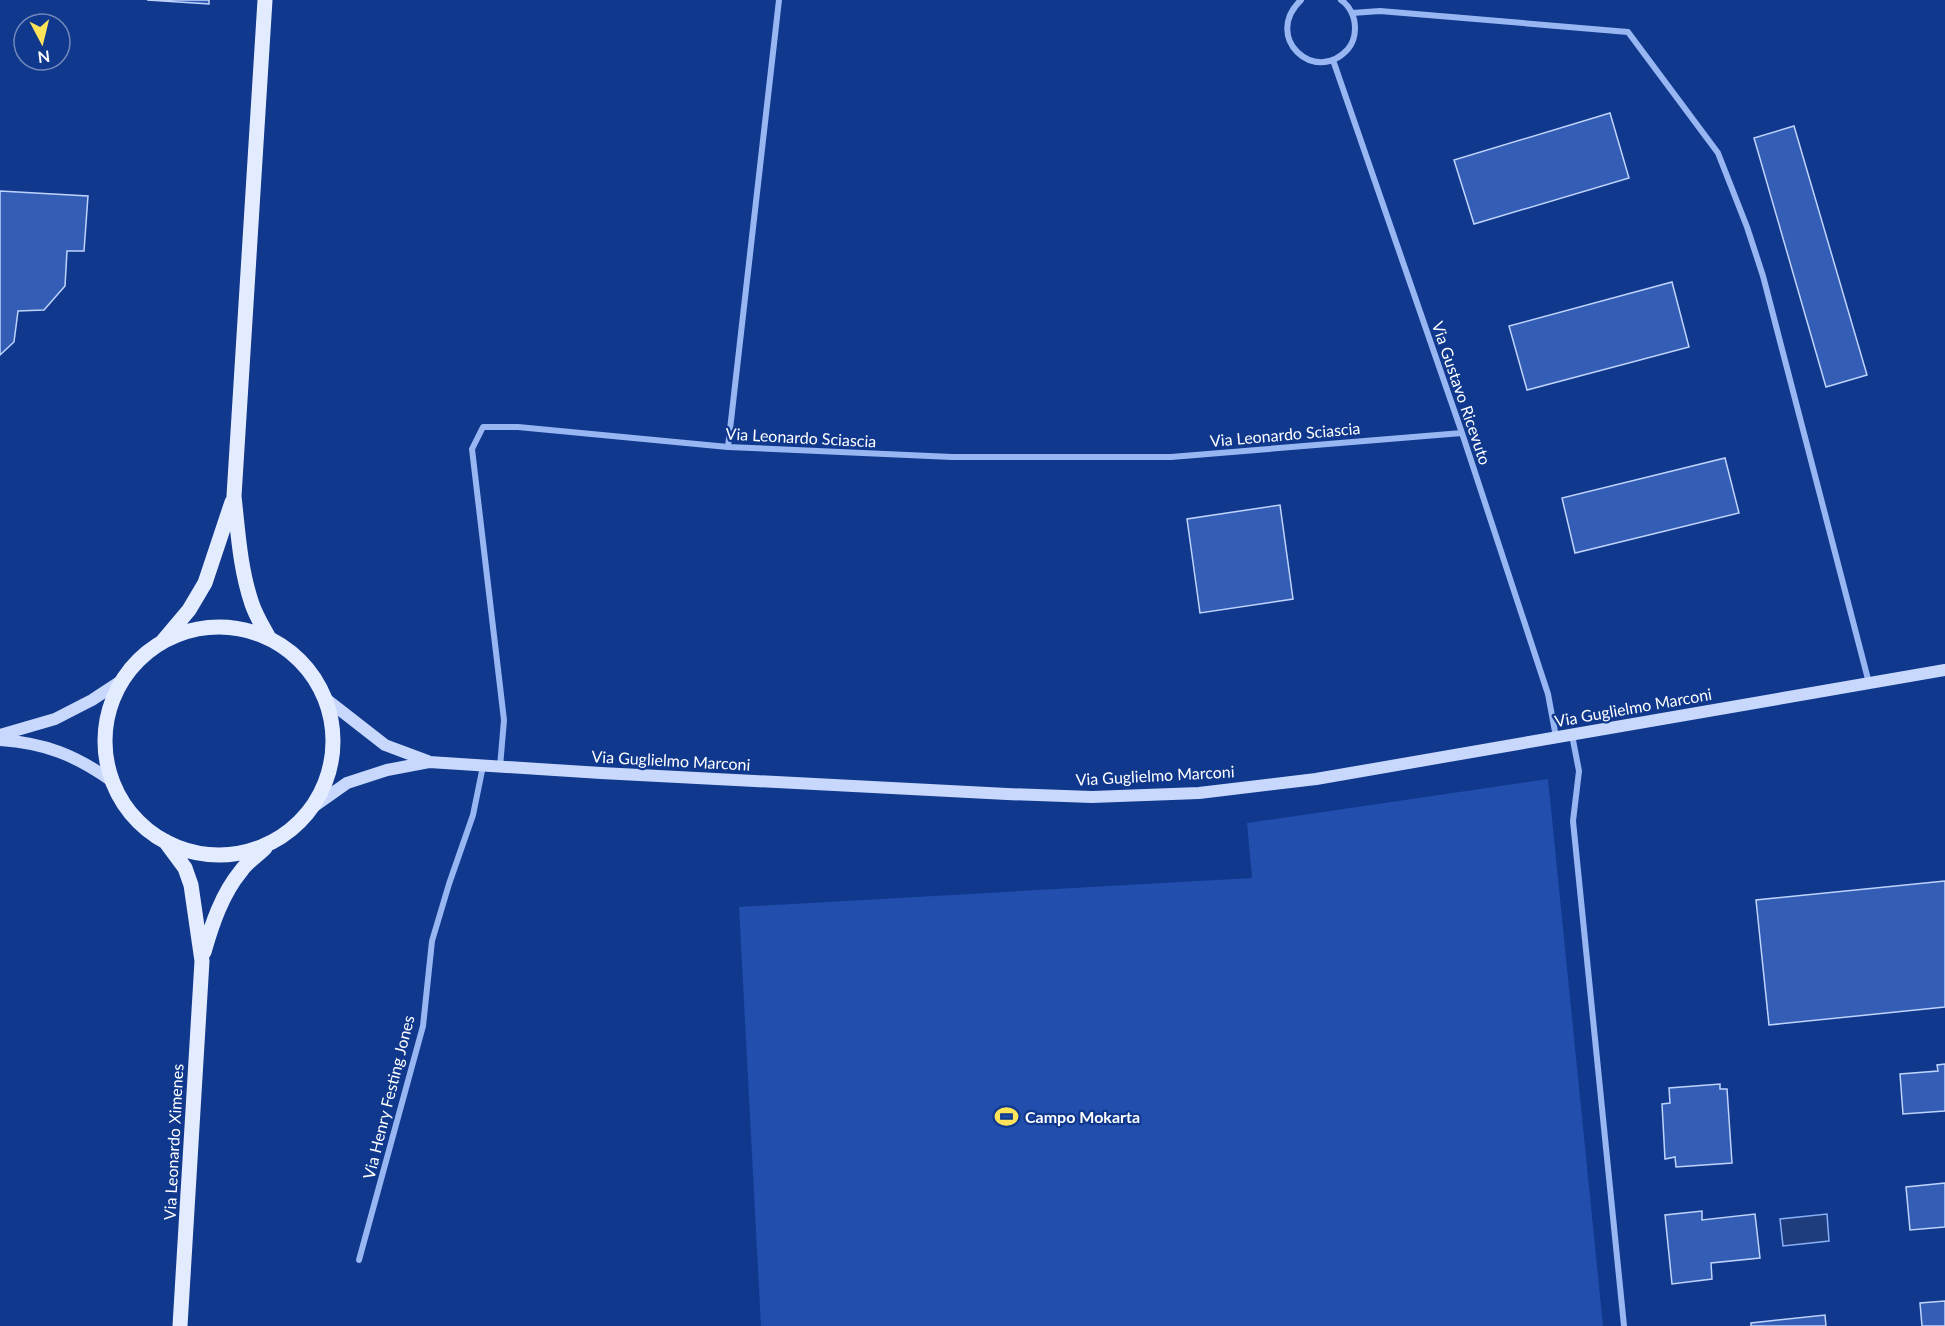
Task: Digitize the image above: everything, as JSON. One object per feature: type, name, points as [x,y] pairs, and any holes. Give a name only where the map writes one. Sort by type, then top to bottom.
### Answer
[{"type":"main road","points":[[265,0],[234,496],[246,585],[253,606],[269,638]]},
{"type":"main road","points":[[161,643],[196,630],[233,628],[269,638],[293,654],[312,674],[326,699],[333,726],[333,754],[326,782],[313,807],[294,827],[271,843],[245,852],[218,855],[190,851],[165,841],[142,825],[124,805],[112,781],[106,754],[106,728],[112,703],[124,679],[140,659],[161,643],[189,610],[205,583],[234,496]]},
{"type":"main road","name":"Via Guglielmo Marconi","points":[[313,807],[347,783],[387,770],[429,762],[1007,794],[1104,796],[1199,793],[1316,779],[1945,670]]},
{"type":"main road","points":[[0,735],[55,719],[92,700],[124,679]]},
{"type":"main road","name":"Via Guglielmo Marconi","points":[[326,699],[385,745],[429,762]]},
{"type":"main road","points":[[0,740],[52,748],[86,762],[112,781]]},
{"type":"main road","name":"Via Leonardo Ximenes","points":[[165,841],[185,868],[191,885],[202,961],[180,1326]]},
{"type":"main road","name":"Via Leonardo Ximenes","points":[[202,961],[212,925],[225,895],[241,870],[271,843]]},
{"type":"street","points":[[729,447],[779,0]]},
{"type":"street","points":[[1300,0],[1287,21],[1286,33],[1290,45],[1298,54],[1321,63],[1343,55],[1355,36],[1352,13],[1341,0]]},
{"type":"street","points":[[1352,13],[1380,11],[1628,32],[1718,153],[1747,227],[1763,276],[1869,682]]},
{"type":"street","name":"Via Gustavo Ricevuto","points":[[1333,60],[1462,433],[1548,694],[1556,737]]},
{"type":"street","name":"Via Leonardo Sciascia","points":[[500,767],[504,720],[472,449],[483,427],[518,427],[729,447],[952,457],[1172,457],[1462,433]]},
{"type":"street","points":[[1572,735],[1579,771],[1572,821],[1624,1326]]},
{"type":"street","name":"Via Henry Festing Jones","points":[[359,1260],[423,1026],[432,941],[473,815],[483,766]]},
{"type":"shaded area","points":[[1548,779],[1603,1326],[761,1326],[739,907],[1252,878],[1247,823]]},
{"type":"shaded area","points":[[1827,1214],[1829,1241],[1783,1246],[1780,1219]]},
{"type":"building","points":[[147,0],[209,0],[209,4]]},
{"type":"building","points":[[1610,113],[1629,178],[1474,224],[1454,160]]},
{"type":"building","points":[[1794,126],[1867,375],[1826,387],[1754,138]]},
{"type":"building","points":[[0,191],[88,196],[84,251],[67,251],[65,286],[44,310],[18,311],[14,342],[0,355]]},
{"type":"building","points":[[1672,282],[1689,347],[1527,390],[1509,326]]},
{"type":"building","points":[[1725,458],[1739,513],[1575,553],[1562,498]]},
{"type":"building","points":[[1280,505],[1293,599],[1200,613],[1187,519]]},
{"type":"building","points":[[1945,881],[1945,1007],[1769,1025],[1756,900]]},
{"type":"building","points":[[1945,1064],[1945,1111],[1903,1114],[1900,1074],[1938,1071],[1937,1065]]},
{"type":"building","points":[[1720,1084],[1720,1089],[1727,1089],[1732,1163],[1676,1167],[1675,1157],[1665,1159],[1662,1104],[1670,1103],[1669,1088]]},
{"type":"building","points":[[1945,1183],[1945,1227],[1910,1230],[1906,1187]]},
{"type":"building","points":[[1702,1211],[1702,1220],[1755,1214],[1760,1258],[1711,1263],[1712,1279],[1672,1284],[1665,1215]]},
{"type":"building","points":[[1945,1301],[1945,1326],[1922,1326],[1920,1303]]},
{"type":"building","points":[[1825,1315],[1826,1326],[1751,1326],[1751,1323]]},
{"type":"place","name":"Campo Mokarta","points":[[1007,1116]]}]
